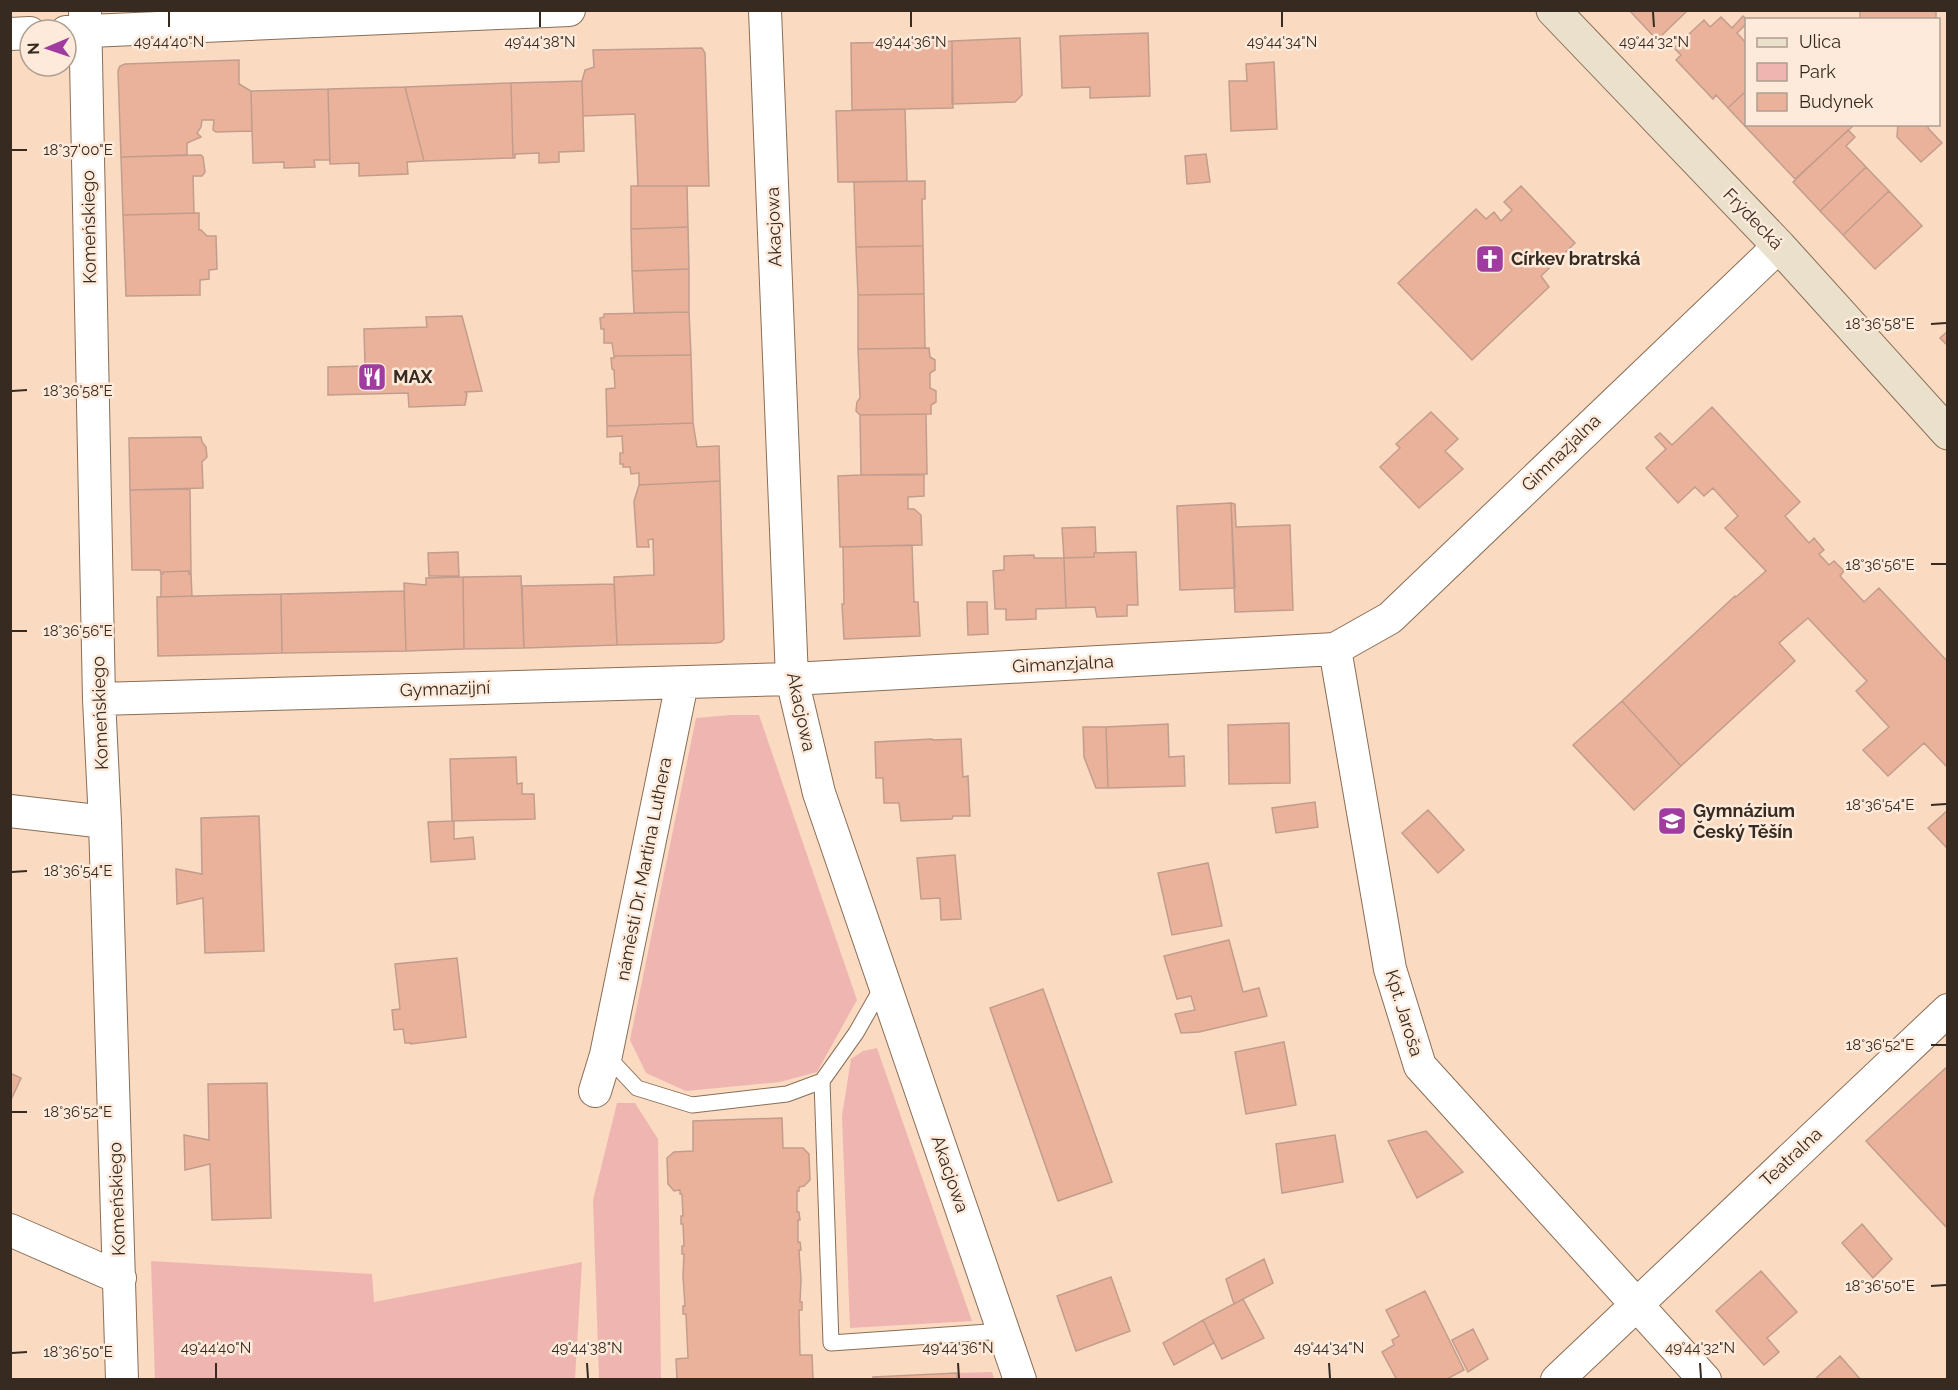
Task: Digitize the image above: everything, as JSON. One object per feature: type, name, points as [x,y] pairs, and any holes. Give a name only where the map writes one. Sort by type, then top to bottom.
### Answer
[{"type":"main road","name":"Frýdecká","points":[[1553,10],[1779,246],[1947,433]]},
{"type":"street","points":[[79,25],[569,10]]},
{"type":"street","name":"Akacjowa","points":[[765,10],[792,679],[819,793],[1020,1380]]},
{"type":"street","name":"Komeńskiego","points":[[79,25],[122,1380]]},
{"type":"street","name":"Gimnazjalna","points":[[1335,648],[1390,618],[1779,246]]},
{"type":"street","name":"Gimanzjalna","points":[[792,679],[1335,648]]},
{"type":"street","name":"Kpt. Jaroša","points":[[1335,648],[1390,969],[1420,1066],[1705,1380]]},
{"type":"street","name":"Gymnazijní","points":[[99,699],[792,679]]},
{"type":"street","name":"náměstí Dr. Martina Luthera","points":[[595,1091],[606,1055],[682,682]]},
{"type":"street","points":[[10,811],[105,822]]},
{"type":"street","name":"Teatralna","points":[[1557,1380],[1947,1010]]},
{"type":"street","points":[[10,1230],[120,1278]]},
{"type":"lane","points":[[606,1055],[637,1088],[692,1105],[787,1094],[822,1082],[856,1033],[884,983]]},
{"type":"lane","points":[[822,1082],[831,1343],[1003,1330]]},
{"type":"green space","points":[[759,715],[857,1000],[817,1072],[780,1082],[686,1091],[646,1073],[630,1040],[696,718]]},
{"type":"green space","points":[[877,1048],[972,1321],[850,1328],[842,1116],[851,1059],[863,1051]]},
{"type":"green space","points":[[617,1103],[635,1103],[658,1139],[661,1379],[599,1379],[593,1200]]},
{"type":"green space","points":[[151,1261],[372,1274],[374,1302],[582,1262],[575,1379],[155,1379]]},
{"type":"green space","points":[[992,1372],[994,1379],[957,1379],[957,1373]]},
{"type":"building","points":[[1629,10],[1688,10],[1657,40]]},
{"type":"building","points":[[1860,10],[1936,10],[1936,18],[1860,18]]},
{"type":"building","points":[[1743,16],[1745,18],[1745,25],[1737,33],[1745,42],[1745,92],[1728,108],[1716,95],[1713,99],[1676,60],[1681,55],[1674,48],[1704,20],[1710,27],[1721,17],[1732,28]]},
{"type":"building","points":[[1148,33],[1150,96],[1090,98],[1090,87],[1062,88],[1060,36]]},
{"type":"building","points":[[1020,38],[1022,95],[1015,102],[952,104],[952,41]]},
{"type":"building","points":[[952,41],[953,108],[852,110],[851,43]]},
{"type":"building","points":[[702,48],[705,53],[709,186],[638,186],[635,114],[583,116],[582,81],[585,70],[594,67],[593,50]]},
{"type":"building","points":[[239,60],[239,84],[251,91],[252,131],[216,132],[213,130],[214,120],[202,120],[197,133],[201,137],[187,143],[187,155],[121,157],[118,71],[120,66]]},
{"type":"building","points":[[1274,62],[1277,129],[1231,131],[1229,81],[1247,81],[1246,64]]},
{"type":"building","points":[[582,81],[584,151],[559,152],[559,162],[539,163],[539,153],[515,154],[513,158],[511,83]]},
{"type":"building","points":[[511,83],[513,158],[424,161],[405,87]]},
{"type":"building","points":[[405,87],[424,161],[407,162],[408,174],[359,176],[359,163],[330,164],[328,89]]},
{"type":"building","points":[[328,89],[330,160],[314,160],[315,167],[284,168],[284,162],[253,163],[251,91]]},
{"type":"building","points":[[1745,92],[1745,126],[1852,127],[1795,179],[1728,108]]},
{"type":"building","points":[[905,109],[907,181],[838,182],[836,111]]},
{"type":"building","points":[[1898,126],[1928,126],[1942,143],[1921,162],[1897,137]]},
{"type":"building","points":[[1848,130],[1855,137],[1846,146],[1866,167],[1820,211],[1793,182]]},
{"type":"building","points":[[1206,154],[1210,182],[1187,184],[1185,156]]},
{"type":"building","points":[[201,155],[205,172],[202,176],[193,176],[194,213],[123,215],[121,157]]},
{"type":"building","points":[[1866,167],[1889,191],[1843,235],[1820,211]]},
{"type":"building","points":[[925,181],[925,199],[922,199],[923,246],[856,247],[854,182]]},
{"type":"building","points":[[631,186],[687,186],[688,227],[631,229]]},
{"type":"building","name":"Církev bratrská","points":[[1521,186],[1575,243],[1541,276],[1549,287],[1472,360],[1398,283],[1476,209],[1486,219],[1494,212],[1501,221],[1512,210],[1504,202]]},
{"type":"building","points":[[1889,191],[1922,226],[1875,269],[1843,235]]},
{"type":"building","points":[[199,213],[199,230],[207,236],[216,236],[217,269],[209,270],[209,279],[200,280],[200,295],[126,296],[123,215]]},
{"type":"building","points":[[688,227],[689,269],[632,271],[631,229]]},
{"type":"building","points":[[923,246],[924,294],[858,295],[856,247]]},
{"type":"building","points":[[689,269],[689,312],[634,313],[632,271]]},
{"type":"building","points":[[924,294],[925,348],[858,349],[858,295]]},
{"type":"building","points":[[689,312],[691,355],[614,356],[612,343],[604,343],[604,329],[601,329],[600,318],[604,317],[604,314]]},
{"type":"building","points":[[462,316],[482,391],[465,392],[467,394],[465,405],[409,407],[408,393],[328,395],[328,367],[365,366],[364,329],[427,327],[426,317]]},
{"type":"building","points":[[1948,331],[1948,346],[1940,338]]},
{"type":"building","points":[[929,348],[930,357],[935,360],[935,370],[930,373],[930,388],[936,391],[936,402],[931,405],[931,414],[860,415],[856,411],[860,398],[858,349]]},
{"type":"building","points":[[691,355],[693,423],[607,426],[606,389],[615,388],[611,358],[614,356]]},
{"type":"building","points":[[1712,407],[1800,502],[1785,516],[1809,543],[1814,538],[1824,550],[1819,554],[1829,565],[1834,561],[1844,571],[1840,576],[1864,602],[1879,588],[1948,662],[1948,768],[1924,743],[1888,776],[1863,750],[1889,727],[1856,691],[1867,681],[1808,618],[1779,643],[1795,661],[1681,766],[1622,701],[1735,596],[1766,571],[1725,528],[1738,516],[1713,488],[1704,496],[1695,487],[1678,503],[1646,468],[1666,449],[1655,437],[1660,433],[1672,445]]},
{"type":"building","points":[[1431,412],[1458,439],[1445,451],[1463,469],[1419,508],[1380,467],[1400,448],[1396,444]]},
{"type":"building","points":[[926,414],[927,474],[861,475],[860,415]]},
{"type":"building","points":[[693,423],[697,447],[719,446],[720,481],[639,485],[639,473],[631,474],[630,467],[623,467],[623,464],[620,464],[620,453],[623,453],[622,436],[607,437],[607,426]]},
{"type":"building","points":[[201,437],[206,447],[207,457],[202,462],[203,488],[130,490],[129,438]]},
{"type":"building","points":[[924,475],[924,496],[908,497],[908,509],[914,509],[921,515],[922,545],[840,547],[838,476]]},
{"type":"building","points":[[720,481],[724,639],[716,643],[617,645],[614,577],[654,575],[653,539],[648,540],[649,547],[637,547],[634,501],[639,485]]},
{"type":"building","points":[[190,489],[191,574],[189,571],[161,574],[160,570],[132,570],[130,490]]},
{"type":"building","points":[[1231,503],[1235,504],[1236,527],[1290,525],[1293,610],[1235,612]]},
{"type":"building","points":[[1231,503],[1235,588],[1180,590],[1177,506]]},
{"type":"building","points":[[1095,527],[1096,553],[1094,557],[1064,558],[1062,528]]},
{"type":"building","points":[[912,545],[914,602],[918,602],[920,636],[844,639],[843,547]]},
{"type":"building","points":[[458,552],[459,576],[429,576],[428,553]]},
{"type":"building","points":[[1136,552],[1138,605],[1127,605],[1127,616],[1097,617],[1095,607],[1066,608],[1064,558],[1094,557],[1094,553]]},
{"type":"building","points":[[1034,555],[1034,558],[1064,558],[1066,608],[1036,609],[1036,619],[1006,620],[1006,609],[995,609],[993,571],[1004,570],[1004,556]]},
{"type":"building","points":[[189,571],[192,596],[161,597],[161,574],[163,572]]},
{"type":"building","points":[[521,576],[524,648],[464,649],[463,577]]},
{"type":"building","points":[[463,577],[464,649],[406,651],[404,583],[426,585],[426,578]]},
{"type":"building","points":[[614,584],[617,645],[524,648],[522,586]]},
{"type":"building","points":[[404,591],[406,651],[282,653],[281,594]]},
{"type":"building","points":[[281,594],[282,653],[158,656],[157,597]]},
{"type":"building","points":[[967,602],[987,602],[988,634],[968,635]]},
{"type":"building","points":[[1622,701],[1681,766],[1634,810],[1573,745]]},
{"type":"building","points":[[1289,723],[1290,783],[1229,784],[1228,725]]},
{"type":"building","points":[[1168,724],[1169,757],[1184,756],[1185,786],[1108,788],[1106,727]]},
{"type":"building","points":[[1083,727],[1106,727],[1108,788],[1096,788],[1084,757]]},
{"type":"building","points":[[961,739],[963,777],[968,776],[970,816],[901,821],[899,803],[884,803],[883,778],[876,778],[875,742]]},
{"type":"building","points":[[516,757],[517,784],[522,783],[522,794],[534,794],[535,819],[452,821],[450,759]]},
{"type":"building","points":[[1315,802],[1318,827],[1276,833],[1272,808]]},
{"type":"building","points":[[1428,810],[1464,850],[1438,873],[1402,833]]},
{"type":"building","points":[[1948,810],[1948,849],[1928,828]]},
{"type":"building","points":[[259,816],[264,951],[205,953],[203,898],[177,904],[176,869],[202,874],[201,818]]},
{"type":"building","points":[[454,821],[454,839],[473,837],[475,859],[431,862],[428,822]]},
{"type":"building","points":[[955,855],[961,919],[941,920],[940,898],[921,899],[917,858]]},
{"type":"building","points":[[1208,863],[1222,926],[1172,935],[1158,873]]},
{"type":"building","points":[[1229,940],[1243,992],[1259,988],[1267,1016],[1199,1032],[1181,1033],[1175,1014],[1195,1010],[1191,996],[1177,999],[1164,956]]},
{"type":"building","points":[[457,958],[466,1037],[405,1043],[403,1029],[394,1030],[392,1010],[400,1009],[395,964]]},
{"type":"building","points":[[1043,989],[1112,1182],[1058,1201],[990,1008]]},
{"type":"building","points":[[1284,1042],[1296,1105],[1246,1114],[1235,1052]]},
{"type":"building","points":[[1948,1066],[1948,1229],[1866,1141]]},
{"type":"building","points":[[10,1073],[21,1078],[10,1102]]},
{"type":"building","points":[[267,1083],[271,1218],[212,1220],[210,1164],[185,1170],[184,1135],[209,1140],[208,1084]]},
{"type":"building","points":[[782,1118],[783,1148],[803,1148],[809,1154],[810,1180],[797,1191],[797,1212],[799,1212],[800,1220],[798,1220],[798,1242],[800,1242],[801,1250],[799,1250],[800,1302],[802,1302],[802,1310],[799,1310],[800,1355],[812,1355],[813,1380],[677,1380],[676,1359],[688,1358],[686,1314],[683,1314],[683,1306],[685,1306],[682,1246],[684,1246],[681,1216],[683,1216],[682,1194],[680,1190],[674,1191],[668,1184],[667,1158],[674,1152],[693,1151],[693,1121]]},
{"type":"building","points":[[1426,1131],[1463,1172],[1417,1198],[1388,1141]]},
{"type":"building","points":[[1335,1135],[1343,1182],[1282,1193],[1276,1144]]},
{"type":"building","points":[[1862,1224],[1892,1259],[1873,1278],[1842,1243]]},
{"type":"building","points":[[1264,1259],[1273,1283],[1234,1304],[1226,1279]]},
{"type":"building","points":[[1761,1271],[1797,1312],[1767,1338],[1779,1352],[1764,1365],[1716,1311]]},
{"type":"building","points":[[1111,1277],[1130,1331],[1076,1351],[1057,1296]]},
{"type":"building","points":[[1425,1291],[1464,1370],[1445,1380],[1397,1380],[1382,1352],[1394,1345],[1392,1340],[1399,1336],[1386,1310]]},
{"type":"building","points":[[1243,1299],[1264,1338],[1222,1359],[1203,1320]]},
{"type":"building","points":[[1203,1320],[1214,1343],[1174,1365],[1163,1343]]},
{"type":"building","points":[[1473,1329],[1488,1359],[1468,1372],[1452,1340]]},
{"type":"building","points":[[1840,1356],[1861,1380],[1814,1380]]},
{"type":"building","points":[[957,1373],[957,1380],[873,1380],[873,1377]]},
{"type":"place","name":"Církev bratrská","points":[[1490,259]]},
{"type":"place","name":"MAX","points":[[372,377]]},
{"type":"place","name":"Gymnázium Český Těšín","points":[[1672,821]]}]
